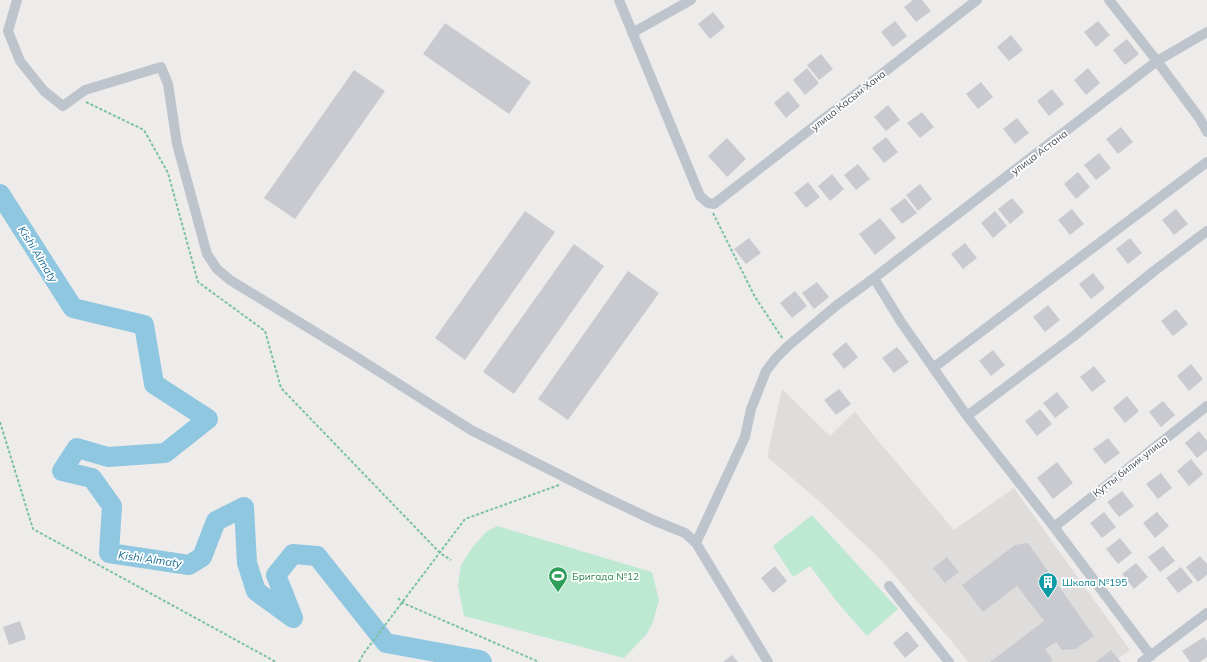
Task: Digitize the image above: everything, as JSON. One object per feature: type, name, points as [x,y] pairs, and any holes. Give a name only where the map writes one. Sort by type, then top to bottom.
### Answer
[{"type":"street","points":[[17,0],[8,31],[20,61],[44,91],[63,106],[84,90],[161,67],[168,84],[177,144],[207,254],[217,269],[241,288],[353,355],[471,430],[653,520],[685,533],[696,543],[768,662]]},
{"type":"street","points":[[620,0],[632,33],[700,196],[708,203]]},
{"type":"street","points":[[632,33],[691,0]]},
{"type":"street","name":"улица Касым Хана","points":[[708,203],[714,204],[977,0]]},
{"type":"street","points":[[1109,0],[1157,61],[1200,119],[1207,132]]},
{"type":"street","name":"улица Астана","points":[[696,543],[745,437],[751,409],[766,370],[788,346],[837,305],[1157,61],[1207,32]]},
{"type":"street","points":[[933,368],[1207,162]]},
{"type":"street","points":[[967,416],[1074,336],[1154,271],[1207,231]]},
{"type":"street","points":[[874,278],[901,322],[967,416],[1054,527],[1151,656]]},
{"type":"street","name":"Кутты билик улица","points":[[1054,527],[1207,406]]},
{"type":"street","points":[[889,586],[949,662]]},
{"type":"street","points":[[1142,662],[1207,612]]},
{"type":"path","points":[[75,97],[144,130],[168,173],[198,282],[265,331],[281,388],[440,553],[451,560]]},
{"type":"path","points":[[708,203],[755,297],[788,346]]},
{"type":"path","points":[[0,422],[33,529],[276,662]]},
{"type":"path","points":[[359,662],[364,653],[395,614],[465,519],[571,480]]},
{"type":"path","points":[[398,598],[403,603],[539,662]]},
{"type":"shaded area","points":[[782,389],[830,436],[855,411],[869,430],[954,530],[1014,488],[1130,650],[1113,662],[968,662],[881,560],[818,500],[767,457]]},
{"type":"green space","points":[[812,515],[898,609],[867,636],[838,603],[810,566],[793,577],[773,546]]},
{"type":"green space","name":"Бригада №12","points":[[497,526],[652,572],[659,600],[653,622],[646,635],[624,658],[464,616],[458,586],[461,565],[472,548],[486,532]]},
{"type":"building","points":[[913,0],[922,0],[931,11],[916,22],[904,7]]},
{"type":"building","points":[[713,12],[725,27],[710,39],[698,24]]},
{"type":"building","points":[[895,21],[907,36],[893,47],[881,32]]},
{"type":"building","points":[[1098,21],[1110,35],[1096,47],[1084,32]]},
{"type":"building","points":[[445,23],[531,82],[509,114],[423,54]]},
{"type":"building","points":[[1011,35],[1023,50],[1009,61],[997,47]]},
{"type":"building","points":[[1127,39],[1139,54],[1125,65],[1113,50]]},
{"type":"building","points":[[821,54],[833,69],[819,80],[807,65]]},
{"type":"building","points":[[807,68],[819,83],[805,95],[793,80]]},
{"type":"building","points":[[1088,68],[1100,83],[1086,95],[1074,80]]},
{"type":"building","points":[[354,70],[385,91],[295,219],[264,198]]},
{"type":"building","points":[[981,82],[993,97],[978,109],[966,94]]},
{"type":"building","points":[[1052,89],[1064,104],[1049,116],[1037,101]]},
{"type":"building","points":[[788,91],[800,106],[786,118],[774,103]]},
{"type":"building","points":[[888,105],[900,120],[886,131],[874,117]]},
{"type":"building","points":[[922,112],[934,127],[920,138],[907,123]]},
{"type":"building","points":[[1017,118],[1029,133],[1015,144],[1003,129]]},
{"type":"building","points":[[1121,127],[1133,142],[1118,154],[1106,139]]},
{"type":"building","points":[[886,137],[898,152],[884,163],[872,148]]},
{"type":"building","points":[[727,138],[746,159],[727,177],[708,156]]},
{"type":"building","points":[[1099,153],[1111,168],[1096,180],[1084,165]]},
{"type":"building","points":[[858,164],[870,179],[856,190],[844,175]]},
{"type":"building","points":[[1078,172],[1090,187],[1076,199],[1064,184]]},
{"type":"building","points":[[832,174],[844,189],[830,201],[818,186]]},
{"type":"building","points":[[808,182],[820,197],[806,208],[794,193]]},
{"type":"building","points":[[920,184],[932,199],[918,211],[906,195]]},
{"type":"building","points":[[905,198],[917,213],[902,224],[890,209]]},
{"type":"building","points":[[1012,198],[1024,212],[1010,224],[998,209]]},
{"type":"building","points":[[1072,209],[1084,224],[1070,235],[1058,220]]},
{"type":"building","points":[[1176,209],[1188,224],[1174,235],[1162,220]]},
{"type":"building","points":[[525,211],[555,232],[465,360],[435,338]]},
{"type":"building","points":[[995,211],[1007,226],[993,238],[981,223]]},
{"type":"building","points":[[880,218],[896,238],[875,255],[859,234]]},
{"type":"building","points":[[749,238],[761,253],[746,264],[734,249]]},
{"type":"building","points":[[1130,238],[1142,253],[1128,264],[1116,249]]},
{"type":"building","points":[[965,243],[977,258],[963,269],[951,254]]},
{"type":"building","points":[[574,244],[604,266],[514,394],[483,372]]},
{"type":"building","points":[[628,271],[659,293],[568,420],[538,399]]},
{"type":"building","points":[[1093,273],[1105,288],[1091,299],[1079,284]]},
{"type":"building","points":[[817,282],[829,297],[814,309],[802,293]]},
{"type":"building","points":[[795,291],[807,306],[792,318],[780,303]]},
{"type":"building","points":[[1048,305],[1060,320],[1045,332],[1033,317]]},
{"type":"building","points":[[1176,309],[1188,324],[1173,336],[1161,321]]},
{"type":"building","points":[[846,342],[858,357],[844,369],[832,354]]},
{"type":"building","points":[[897,347],[909,362],[894,373],[882,358]]},
{"type":"building","points":[[993,350],[1005,365],[991,376],[979,361]]},
{"type":"building","points":[[1191,364],[1203,379],[1189,391],[1177,376]]},
{"type":"building","points":[[1094,366],[1106,381],[1092,392],[1080,377]]},
{"type":"building","points":[[839,389],[851,404],[836,415],[824,400]]},
{"type":"building","points":[[1057,392],[1069,407],[1055,418],[1043,403]]},
{"type":"building","points":[[1127,396],[1139,411],[1125,423],[1113,408]]},
{"type":"building","points":[[1163,401],[1175,415],[1161,427],[1149,412]]},
{"type":"building","points":[[1040,409],[1052,424],[1037,436],[1025,421]]},
{"type":"building","points":[[1199,431],[1207,441],[1207,450],[1197,458],[1185,443]]},
{"type":"building","points":[[1108,438],[1120,453],[1105,464],[1093,449]]},
{"type":"building","points":[[1191,459],[1203,474],[1189,486],[1177,471]]},
{"type":"building","points":[[1057,462],[1073,483],[1053,499],[1037,478]]},
{"type":"building","points":[[1161,473],[1172,488],[1158,499],[1146,484]]},
{"type":"building","points":[[1122,491],[1134,506],[1119,517],[1107,502]]},
{"type":"building","points":[[1104,512],[1116,527],[1102,538],[1090,523]]},
{"type":"building","points":[[1157,512],[1169,526],[1155,538],[1143,523]]},
{"type":"building","points":[[1120,538],[1132,553],[1118,564],[1106,549]]},
{"type":"building","name":"Школа №195","points":[[1028,543],[1094,636],[1076,649],[1062,650],[1056,642],[1045,649],[1053,660],[1050,662],[990,662],[1044,621],[1017,586],[983,612],[962,585],[1015,545]]},
{"type":"building","points":[[1163,546],[1175,561],[1160,572],[1148,557]]},
{"type":"building","points":[[1200,556],[1207,564],[1207,575],[1198,582],[1186,567]]},
{"type":"building","points":[[947,557],[959,572],[945,583],[933,568]]},
{"type":"building","points":[[1136,563],[1148,577],[1134,589],[1122,574]]},
{"type":"building","points":[[775,566],[787,581],[773,593],[761,578]]},
{"type":"building","points":[[1181,567],[1193,582],[1178,593],[1166,578]]},
{"type":"building","points":[[20,621],[26,639],[9,645],[3,627]]},
{"type":"building","points":[[907,631],[919,646],[905,658],[893,643]]},
{"type":"building","points":[[1204,637],[1207,641],[1207,657],[1200,662],[1190,662],[1182,651]]},
{"type":"building","points":[[1111,650],[1121,662],[1096,662]]},
{"type":"building","points":[[732,655],[738,662],[723,662]]},
{"type":"waterway","name":"Kіshі Almaty","points":[[0,194],[73,308],[144,325],[154,384],[208,419],[165,453],[108,457],[77,448],[62,471],[92,478],[112,506],[109,553],[189,565],[202,557],[216,521],[244,507],[247,563],[256,591],[293,618],[276,575],[293,554],[317,556],[386,643],[480,660],[482,662]]},
{"type":"place","name":"Бригада №12","points":[[558,593]]},
{"type":"place","name":"Школа №195","points":[[1048,599]]}]
